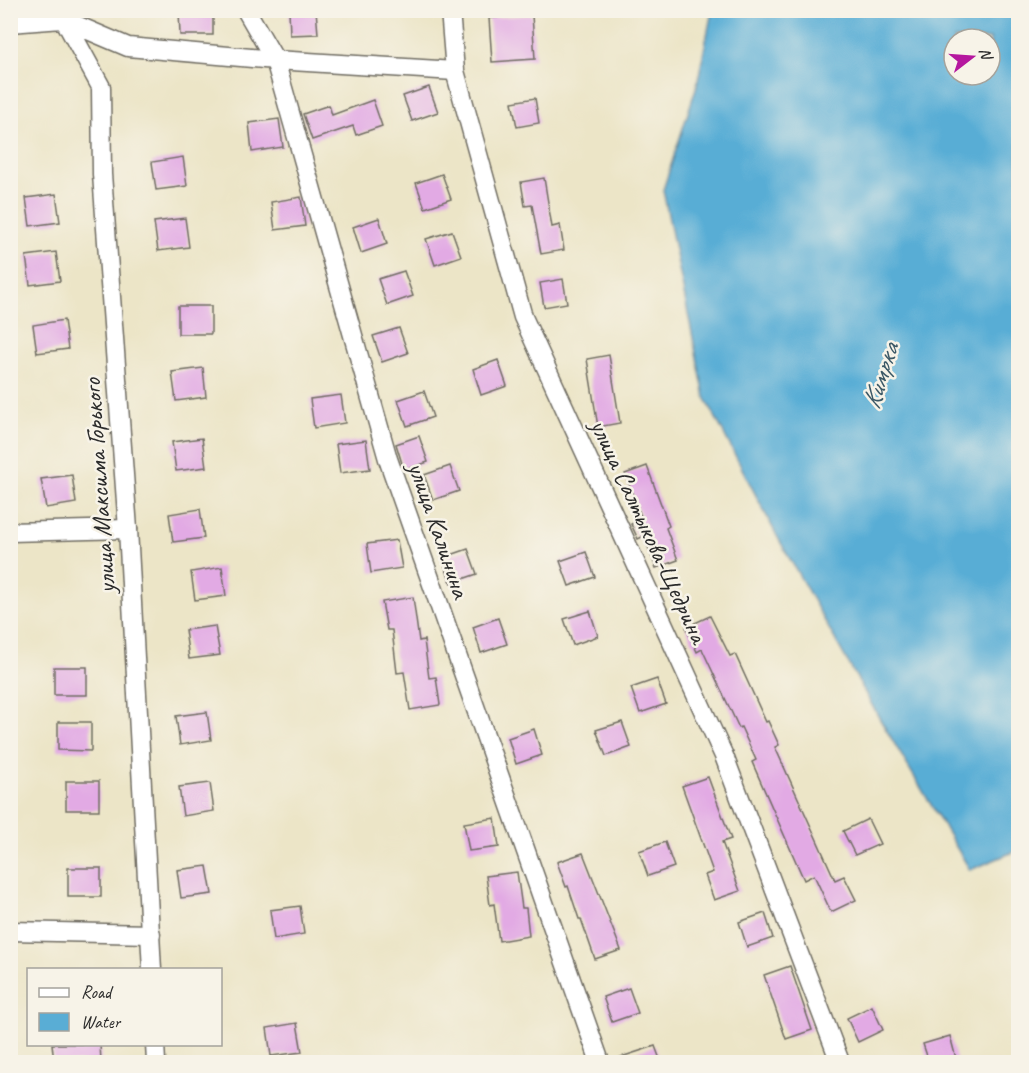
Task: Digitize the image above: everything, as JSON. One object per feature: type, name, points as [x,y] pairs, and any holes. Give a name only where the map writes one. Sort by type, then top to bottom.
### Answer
[{"type":"street","name":"улица Калинина","points":[[246,10],[275,60],[388,459],[600,1062]]},
{"type":"street","name":"улица Салтыкова-Щедрина","points":[[450,10],[454,71],[523,317],[724,756],[840,1062]]},
{"type":"street","points":[[10,23],[60,15],[128,47],[275,60],[454,71]]},
{"type":"street","name":"улица Максима Горького","points":[[60,15],[101,87],[102,174],[128,529],[152,968]]},
{"type":"street","points":[[10,532],[128,529]]},
{"type":"street","points":[[10,931],[151,934]]},
{"type":"street","points":[[155,1046],[156,1062]]},
{"type":"water","name":"Кимрка","points":[[712,11],[1018,11],[1018,850],[970,870],[881,721],[777,536],[705,397],[663,190],[697,85]]},
{"type":"building","points":[[179,10],[213,10],[213,35],[180,35]]},
{"type":"building","points":[[289,10],[316,10],[318,34],[290,35]]},
{"type":"building","points":[[532,15],[535,59],[492,62],[489,18]]},
{"type":"building","points":[[429,87],[438,112],[412,121],[403,96]]},
{"type":"building","points":[[535,98],[539,123],[517,127],[512,102]]},
{"type":"building","points":[[373,100],[382,126],[356,135],[353,126],[312,140],[303,114],[329,105],[332,115]]},
{"type":"building","points":[[279,119],[283,147],[252,152],[249,123]]},
{"type":"building","points":[[183,157],[187,186],[156,190],[152,162]]},
{"type":"building","points":[[442,174],[451,199],[425,208],[416,183]]},
{"type":"building","points":[[544,178],[552,227],[560,225],[564,250],[541,254],[532,205],[525,206],[521,182]]},
{"type":"building","points":[[56,194],[60,222],[30,226],[26,198]]},
{"type":"building","points":[[301,197],[305,226],[275,230],[271,202]]},
{"type":"building","points":[[185,218],[189,247],[158,251],[154,222]]},
{"type":"building","points":[[379,218],[387,244],[361,253],[353,227]]},
{"type":"building","points":[[452,231],[461,256],[435,265],[426,239]]},
{"type":"building","points":[[56,252],[60,281],[30,285],[26,256]]},
{"type":"building","points":[[404,271],[413,296],[387,305],[378,279]]},
{"type":"building","points":[[563,279],[567,303],[544,307],[540,283]]},
{"type":"building","points":[[178,306],[211,306],[211,334],[178,334]]},
{"type":"building","points":[[64,320],[68,349],[37,353],[33,325]]},
{"type":"building","points":[[399,328],[408,353],[382,362],[373,336]]},
{"type":"building","points":[[609,355],[620,423],[598,427],[587,359]]},
{"type":"building","points":[[498,360],[507,386],[481,395],[473,369]]},
{"type":"building","points":[[203,368],[206,397],[176,401],[172,372]]},
{"type":"building","points":[[424,391],[433,417],[407,426],[398,400]]},
{"type":"building","points":[[341,395],[345,423],[314,428],[310,399]]},
{"type":"building","points":[[419,436],[428,462],[404,470],[396,444]]},
{"type":"building","points":[[202,438],[206,467],[176,471],[172,442]]},
{"type":"building","points":[[366,440],[370,469],[340,473],[336,444]]},
{"type":"building","points":[[450,466],[459,491],[433,500],[424,475]]},
{"type":"building","points":[[647,466],[669,526],[666,528],[678,560],[656,568],[644,536],[638,539],[631,524],[642,519],[625,474]]},
{"type":"building","points":[[72,475],[76,503],[46,508],[41,479]]},
{"type":"building","points":[[200,509],[204,538],[173,542],[169,514]]},
{"type":"building","points":[[397,540],[402,568],[371,573],[367,544]]},
{"type":"building","points":[[468,549],[477,574],[451,583],[442,558]]},
{"type":"building","points":[[586,552],[595,577],[569,586],[560,561]]},
{"type":"building","points":[[222,567],[226,596],[195,600],[191,572]]},
{"type":"building","points":[[413,597],[419,641],[424,640],[429,678],[436,677],[440,705],[410,710],[404,672],[397,673],[392,630],[387,630],[382,602]]},
{"type":"building","points":[[590,611],[598,636],[573,645],[564,619]]},
{"type":"building","points":[[710,616],[730,656],[735,654],[766,722],[768,721],[779,745],[775,747],[835,880],[844,876],[856,900],[831,912],[814,875],[804,880],[752,762],[756,760],[741,727],[739,728],[702,649],[697,652],[686,627]]},
{"type":"building","points":[[498,618],[507,644],[481,653],[473,627]]},
{"type":"building","points":[[215,626],[220,655],[189,659],[185,630]]},
{"type":"building","points":[[54,667],[87,667],[87,695],[54,695]]},
{"type":"building","points":[[657,679],[666,704],[640,713],[631,688]]},
{"type":"building","points":[[207,712],[211,740],[180,745],[176,716]]},
{"type":"building","points":[[58,722],[91,722],[91,751],[58,750]]},
{"type":"building","points":[[622,722],[631,747],[606,756],[596,730]]},
{"type":"building","points":[[534,729],[542,755],[516,764],[508,738]]},
{"type":"building","points":[[708,777],[731,839],[722,842],[740,891],[714,900],[705,875],[713,872],[682,786]]},
{"type":"building","points":[[66,781],[99,781],[99,810],[66,810]]},
{"type":"building","points":[[210,783],[214,811],[183,816],[179,787]]},
{"type":"building","points":[[495,818],[499,847],[469,851],[464,823]]},
{"type":"building","points":[[868,819],[880,844],[855,855],[843,831]]},
{"type":"building","points":[[665,842],[674,867],[648,876],[639,851]]},
{"type":"building","points":[[583,853],[621,950],[595,959],[557,862]]},
{"type":"building","points":[[207,866],[212,894],[181,898],[177,870]]},
{"type":"building","points":[[68,868],[101,868],[101,897],[68,897]]},
{"type":"building","points":[[517,872],[522,908],[526,908],[529,936],[499,941],[494,904],[490,905],[486,876]]},
{"type":"building","points":[[300,906],[304,934],[274,939],[270,910]]},
{"type":"building","points":[[765,913],[773,938],[747,947],[739,922]]},
{"type":"building","points":[[790,966],[812,1030],[786,1039],[764,975]]},
{"type":"building","points":[[629,988],[638,1013],[612,1022],[603,997]]},
{"type":"building","points":[[872,1006],[883,1030],[858,1042],[847,1018]]},
{"type":"building","points":[[297,1023],[302,1052],[271,1056],[267,1028]]},
{"type":"building","points":[[950,1036],[957,1062],[929,1062],[923,1044]]},
{"type":"building","points":[[52,1046],[100,1046],[101,1062],[54,1062]]},
{"type":"building","points":[[655,1046],[661,1062],[613,1062],[612,1060]]}]
